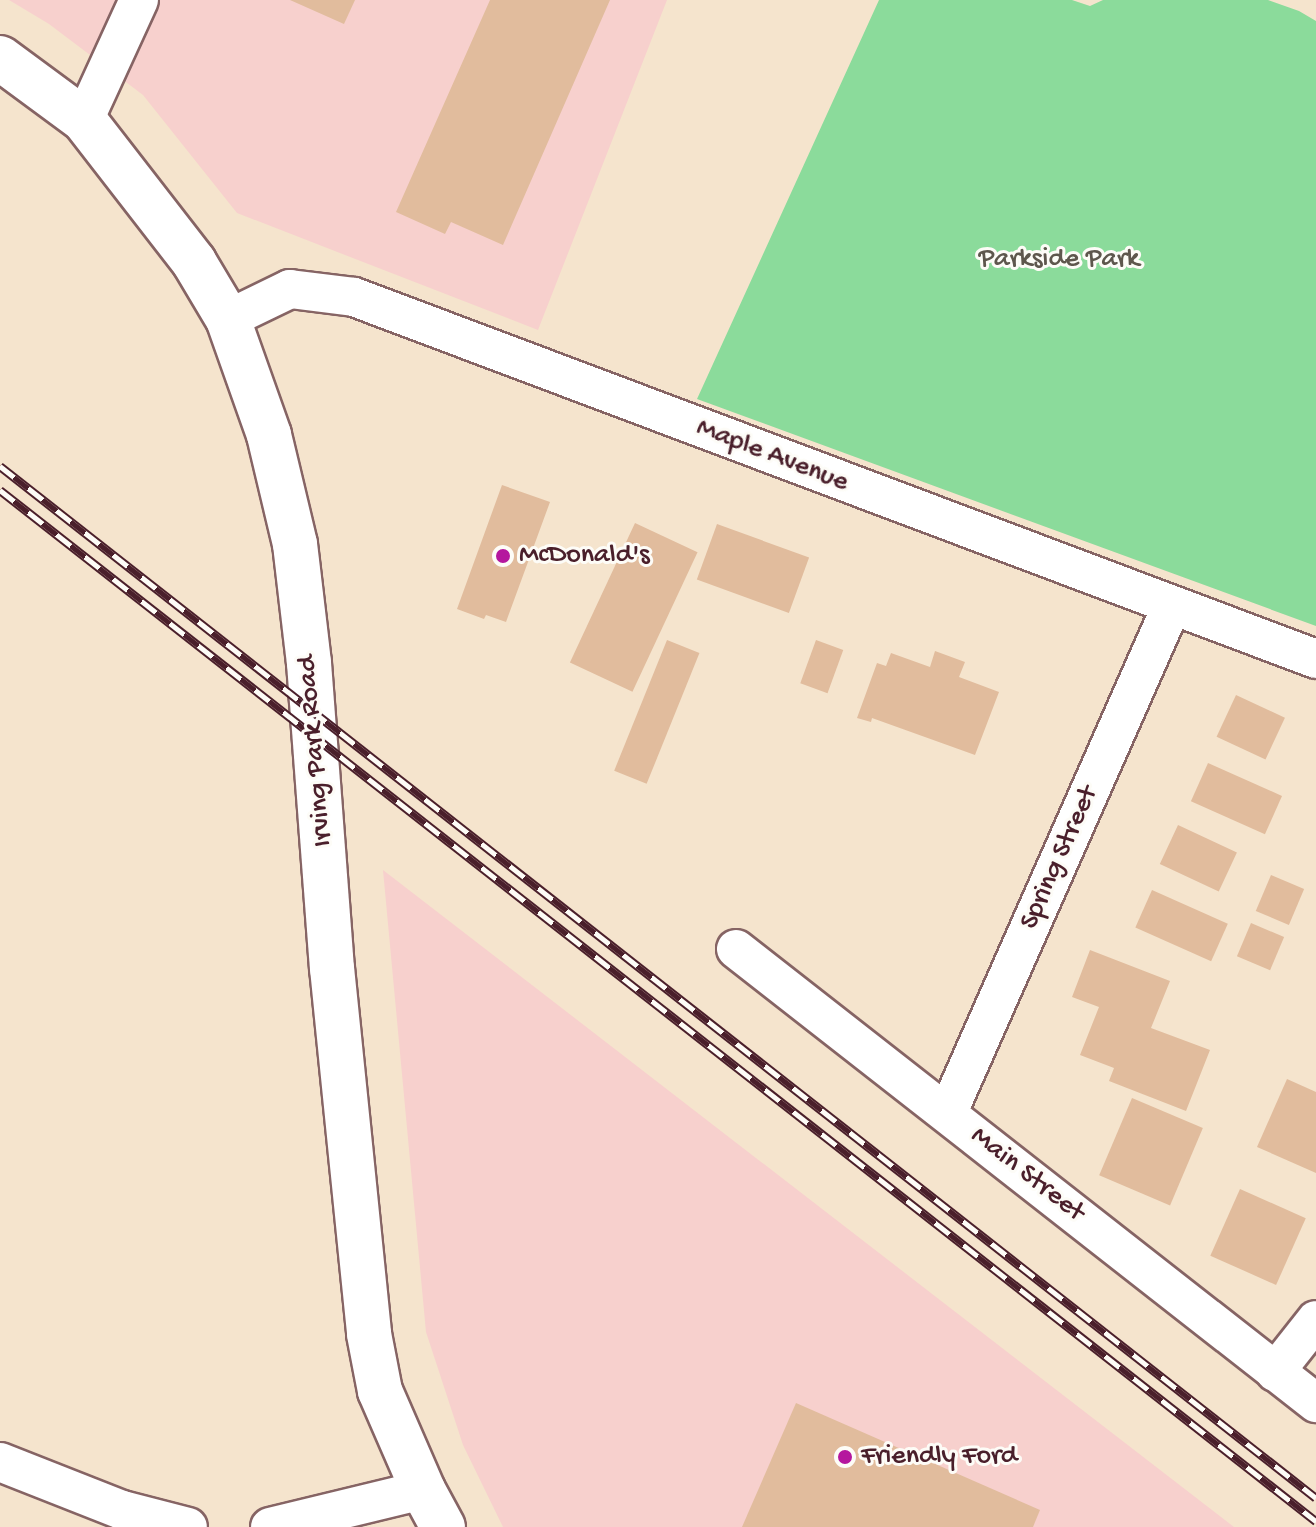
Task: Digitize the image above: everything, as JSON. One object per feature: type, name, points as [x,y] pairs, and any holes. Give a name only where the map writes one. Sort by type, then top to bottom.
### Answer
[{"type":"main road","name":"Irving Park Road","points":[[0,58],[84,120],[194,262],[228,319],[269,435],[295,544],[312,692],[360,1270],[380,1391],[433,1508]]},
{"type":"street","points":[[84,120],[139,0]]},
{"type":"street","name":"Maple Avenue","points":[[228,319],[290,289],[354,297],[1316,659]]},
{"type":"street","name":"Spring Street","points":[[948,1112],[1172,605]]},
{"type":"street","name":"Main Street","points":[[736,949],[1316,1403]]},
{"type":"street","points":[[1275,1372],[1316,1320]]},
{"type":"street","points":[[0,1462],[122,1510],[188,1527]]},
{"type":"street","points":[[270,1527],[433,1508]]},
{"type":"shaded area","points":[[9,0],[667,0],[538,330],[237,213],[143,95],[49,24]]},
{"type":"shaded area","points":[[383,870],[1234,1527],[503,1527],[463,1445],[426,1332]]},
{"type":"green space","name":"Parkside Park","points":[[879,0],[1072,0],[1090,6],[1103,0],[1268,0],[1316,21],[1316,626],[697,399]]},
{"type":"building","points":[[290,0],[355,0],[344,24]]},
{"type":"building","points":[[490,0],[610,0],[503,245],[451,222],[445,234],[396,212]]},
{"type":"building","name":"McDonald's","points":[[502,485],[550,502],[506,622],[486,615],[484,619],[457,609]]},
{"type":"building","points":[[635,523],[698,552],[632,692],[570,663]]},
{"type":"building","points":[[717,524],[809,558],[789,613],[697,579]]},
{"type":"building","points":[[667,640],[699,653],[647,784],[614,771]]},
{"type":"building","points":[[816,640],[843,650],[828,693],[800,683]]},
{"type":"building","points":[[935,651],[965,662],[959,677],[999,692],[975,755],[872,718],[871,722],[857,718],[877,663],[886,666],[891,653],[930,667]]},
{"type":"building","points":[[1236,695],[1285,718],[1266,760],[1217,737]]},
{"type":"building","points":[[1208,763],[1282,796],[1265,834],[1191,801]]},
{"type":"building","points":[[1178,825],[1237,852],[1219,891],[1160,864]]},
{"type":"building","points":[[1271,875],[1304,889],[1289,925],[1256,911]]},
{"type":"building","points":[[1152,890],[1228,924],[1211,961],[1135,927]]},
{"type":"building","points":[[1251,923],[1284,937],[1270,970],[1237,956]]},
{"type":"building","points":[[1090,950],[1170,981],[1151,1028],[1210,1050],[1186,1111],[1109,1081],[1114,1068],[1080,1055],[1099,1007],[1072,997]]},
{"type":"building","points":[[1287,1079],[1316,1092],[1316,1173],[1257,1147]]},
{"type":"building","points":[[1132,1098],[1203,1128],[1170,1205],[1099,1175]]},
{"type":"building","points":[[1240,1189],[1306,1218],[1276,1285],[1210,1256]]},
{"type":"building","name":"Friendly Ford","points":[[796,1403],[1040,1510],[1033,1527],[742,1527]]},
{"type":"railway","points":[[0,466],[1316,1498]]},
{"type":"railway","points":[[0,490],[1316,1521]]},
{"type":"place","name":"McDonald's","points":[[503,556]]},
{"type":"place","name":"Friendly Ford","points":[[845,1457]]}]
